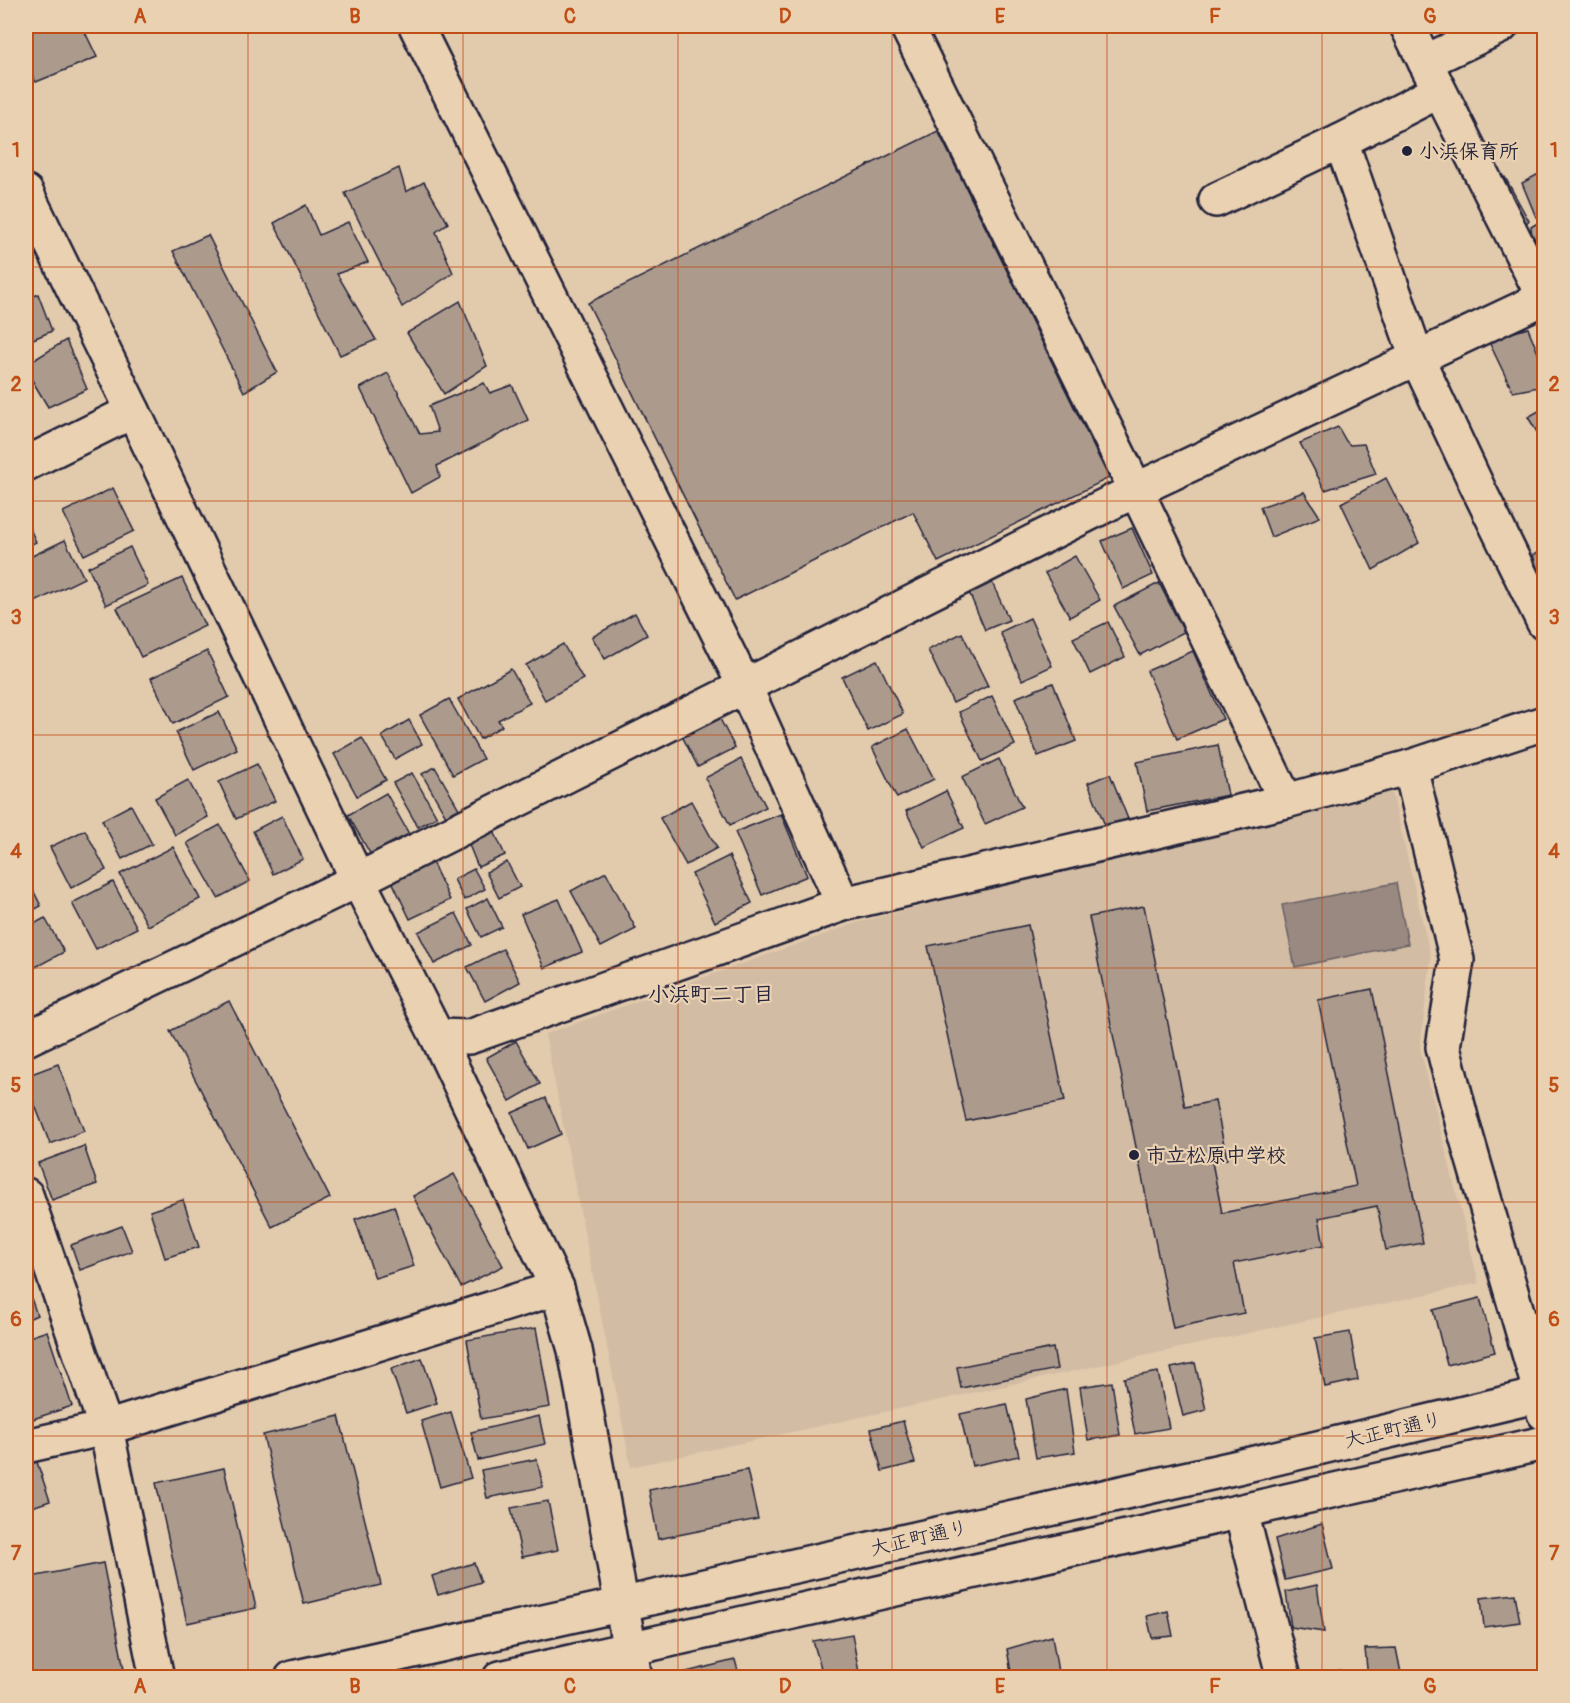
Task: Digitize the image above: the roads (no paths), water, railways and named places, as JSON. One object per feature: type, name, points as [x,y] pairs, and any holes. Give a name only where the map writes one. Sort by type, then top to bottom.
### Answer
[{"type":"main road","points":[[416,26],[745,687],[843,904]]},
{"type":"main road","points":[[908,26],[1286,801]]},
{"type":"main road","points":[[26,1039],[358,880],[1136,490],[1544,298],[1407,26]]},
{"type":"main road","points":[[1216,200],[1341,141],[1501,26]]},
{"type":"main road","points":[[1341,141],[1417,358],[1545,623]]},
{"type":"main road","points":[[29,208],[133,411],[557,1288],[575,1350],[632,1663]]},
{"type":"main road","points":[[26,465],[133,411]]},
{"type":"main road","points":[[437,1036],[469,1037],[843,904],[1286,801],[1410,767],[1545,723]]},
{"type":"main road","points":[[1410,767],[1457,960],[1443,1047],[1466,1136],[1543,1401]]},
{"type":"main road","points":[[26,1195],[106,1428],[158,1677]]},
{"type":"main road","points":[[26,1446],[106,1428],[557,1288]]},
{"type":"main road","name":"大正町通り","points":[[292,1677],[1543,1401]]},
{"type":"main road","points":[[500,1677],[632,1663],[1241,1512],[1545,1443]]},
{"type":"main road","points":[[1241,1512],[1284,1677]]},
{"type":"place","name":"小浜保育所","points":[[1407,151]]},
{"type":"place","name":"市立松原中学校","points":[[1134,1155]]},
{"type":"district","name":"小浜町二丁目","points":[[711,994]]}]
